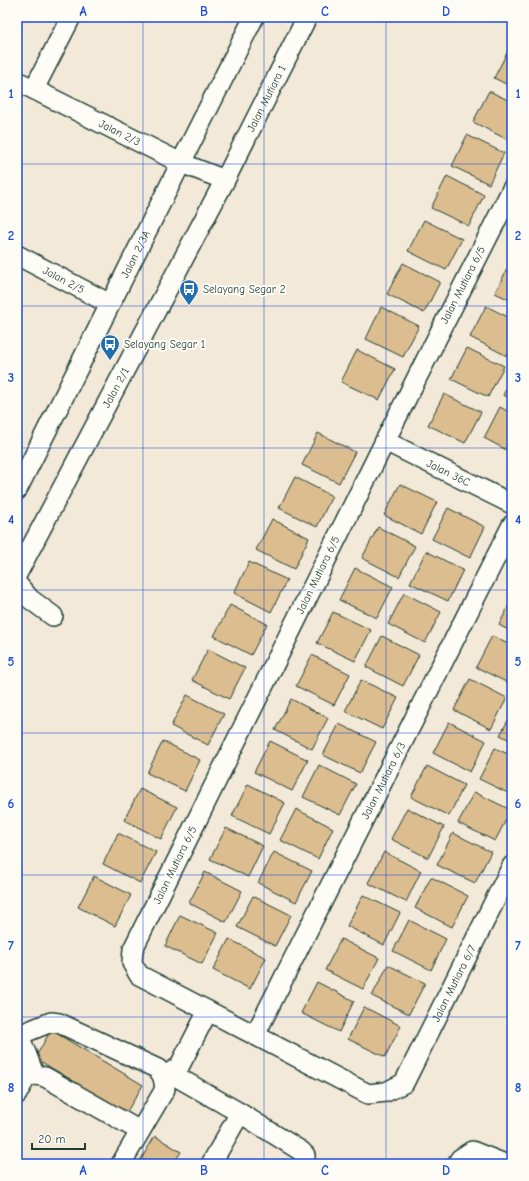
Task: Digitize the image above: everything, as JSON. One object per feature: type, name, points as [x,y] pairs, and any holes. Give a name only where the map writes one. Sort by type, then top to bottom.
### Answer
[{"type":"street","points":[[34,89],[71,17]]},
{"type":"street","name":"Jalan 2/3A","points":[[17,490],[254,17]]},
{"type":"street","name":"Jalan Mutiara 1","points":[[225,180],[307,17]]},
{"type":"street","name":"Jalan 2/3","points":[[17,81],[181,162],[225,180]]},
{"type":"street","name":"Jalan 2/1","points":[[17,574],[225,180]]},
{"type":"street","name":"Jalan Mutiara 6/5","points":[[208,1011],[140,975],[132,963],[133,949],[512,189]]},
{"type":"street","name":"Jalan 2/5","points":[[17,255],[110,304]]},
{"type":"street","name":"Jalan 36C","points":[[385,441],[512,504]]},
{"type":"street","name":"Jalan Mutiara 6/3","points":[[255,1035],[512,525]]},
{"type":"street","points":[[17,584],[30,599],[53,616]]},
{"type":"street","name":"Jalan Mutiara 6/7","points":[[255,1035],[368,1094],[386,1092],[404,1083],[512,866]]},
{"type":"street","points":[[166,1075],[178,1067],[208,1011],[255,1035]]},
{"type":"street","points":[[34,1074],[18,1035],[51,1022],[59,1023],[158,1069],[166,1075],[240,1113],[305,1155],[305,1161],[303,1164]]},
{"type":"street","points":[[17,1094],[26,1078],[34,1074],[45,1077],[140,1131]]},
{"type":"street","points":[[121,1164],[166,1088],[166,1075]]},
{"type":"street","points":[[210,1164],[240,1113]]},
{"type":"street","points":[[457,1164],[460,1159],[472,1151],[505,1164]]},
{"type":"building","points":[[510,47],[512,49],[512,87],[494,78]]},
{"type":"building","points":[[489,91],[512,102],[512,137],[510,141],[473,122]]},
{"type":"building","points":[[467,135],[504,153],[489,184],[452,166]]},
{"type":"building","points":[[447,176],[484,195],[469,226],[431,208]]},
{"type":"building","points":[[424,220],[462,239],[446,270],[408,251]]},
{"type":"building","points":[[511,261],[512,262],[512,301],[495,293]]},
{"type":"building","points":[[403,263],[440,282],[424,313],[387,294]]},
{"type":"building","points":[[486,306],[512,319],[512,347],[507,356],[470,337]]},
{"type":"building","points":[[381,307],[419,326],[403,357],[366,339]]},
{"type":"building","points":[[467,348],[504,366],[488,397],[451,379]]},
{"type":"building","points":[[357,350],[395,369],[379,400],[341,382]]},
{"type":"building","points":[[512,378],[512,399],[503,395]]},
{"type":"building","points":[[444,394],[481,412],[465,443],[428,425]]},
{"type":"building","points":[[500,407],[512,414],[512,453],[484,438]]},
{"type":"building","points":[[318,433],[355,452],[339,483],[302,465]]},
{"type":"building","points":[[295,477],[332,496],[317,527],[279,508]]},
{"type":"building","points":[[400,484],[437,502],[421,534],[384,515]]},
{"type":"building","points":[[448,508],[485,527],[470,558],[432,539]]},
{"type":"building","points":[[272,519],[309,538],[294,569],[256,550]]},
{"type":"building","points":[[378,527],[415,546],[399,577],[362,558]]},
{"type":"building","points":[[426,551],[463,570],[448,601],[410,583]]},
{"type":"building","points":[[249,562],[287,580],[271,612],[234,593]]},
{"type":"building","points":[[355,568],[393,587],[377,618],[339,600]]},
{"type":"building","points":[[404,593],[441,612],[425,643],[388,624]]},
{"type":"building","points":[[512,599],[512,632],[499,625]]},
{"type":"building","points":[[230,605],[267,624],[251,655],[214,636]]},
{"type":"building","points":[[333,612],[371,630],[355,661],[317,643]]},
{"type":"building","points":[[382,636],[419,655],[403,686],[366,667]]},
{"type":"building","points":[[492,636],[512,646],[512,685],[476,667]]},
{"type":"building","points":[[208,649],[245,668],[229,699],[192,680]]},
{"type":"building","points":[[312,655],[350,674],[334,705],[296,686]]},
{"type":"building","points":[[470,679],[507,698],[491,729],[454,710]]},
{"type":"building","points":[[361,680],[398,698],[382,729],[345,711]]},
{"type":"building","points":[[187,695],[224,714],[208,745],[171,726]]},
{"type":"building","points":[[291,699],[328,718],[312,749],[275,730]]},
{"type":"building","points":[[512,713],[512,741],[500,735]]},
{"type":"building","points":[[449,722],[486,741],[470,772],[433,753]]},
{"type":"building","points":[[339,724],[376,742],[360,773],[323,755]]},
{"type":"building","points":[[163,741],[200,760],[185,791],[147,773]]},
{"type":"building","points":[[270,741],[308,760],[292,791],[254,772]]},
{"type":"building","points":[[495,748],[512,756],[512,795],[479,779]]},
{"type":"building","points":[[319,765],[356,784],[340,815],[303,797]]},
{"type":"building","points":[[427,766],[464,785],[449,816],[411,797]]},
{"type":"building","points":[[248,784],[285,803],[269,834],[232,816]]},
{"type":"building","points":[[140,789],[177,807],[161,839],[124,820]]},
{"type":"building","points":[[474,792],[511,810],[495,841],[458,823]]},
{"type":"building","points":[[407,808],[444,827],[428,858],[391,839]]},
{"type":"building","points":[[296,809],[333,828],[318,859],[280,840]]},
{"type":"building","points":[[226,828],[263,846],[248,877],[210,859]]},
{"type":"building","points":[[118,833],[156,852],[140,883],[103,864]]},
{"type":"building","points":[[453,833],[491,852],[475,883],[437,865]]},
{"type":"building","points":[[274,852],[312,871],[296,902],[258,883]]},
{"type":"building","points":[[384,852],[421,871],[406,902],[368,883]]},
{"type":"building","points":[[205,872],[242,891],[226,922],[189,903]]},
{"type":"building","points":[[94,876],[131,895],[115,926],[78,907]]},
{"type":"building","points":[[431,877],[468,896],[452,927],[415,908]]},
{"type":"building","points":[[363,895],[400,913],[384,945],[347,926]]},
{"type":"building","points":[[253,896],[291,915],[275,946],[237,927]]},
{"type":"building","points":[[180,915],[218,933],[202,964],[165,946]]},
{"type":"building","points":[[409,920],[446,939],[431,970],[393,951]]},
{"type":"building","points":[[229,939],[266,958],[250,989],[213,970]]},
{"type":"building","points":[[341,939],[379,958],[363,989],[325,970]]},
{"type":"building","points":[[388,965],[425,983],[409,1014],[372,996]]},
{"type":"building","points":[[317,982],[354,1001],[339,1032],[301,1013]]},
{"type":"building","points":[[364,1007],[401,1026],[385,1057],[348,1039]]},
{"type":"building","points":[[51,1030],[143,1085],[126,1113],[35,1058]]},
{"type":"building","points":[[155,1136],[181,1152],[173,1164],[138,1164]]},
{"type":"place","name":"Selayang Segar 2","points":[[189,306]]},
{"type":"place","name":"Selayang Segar 1","points":[[110,361]]}]
